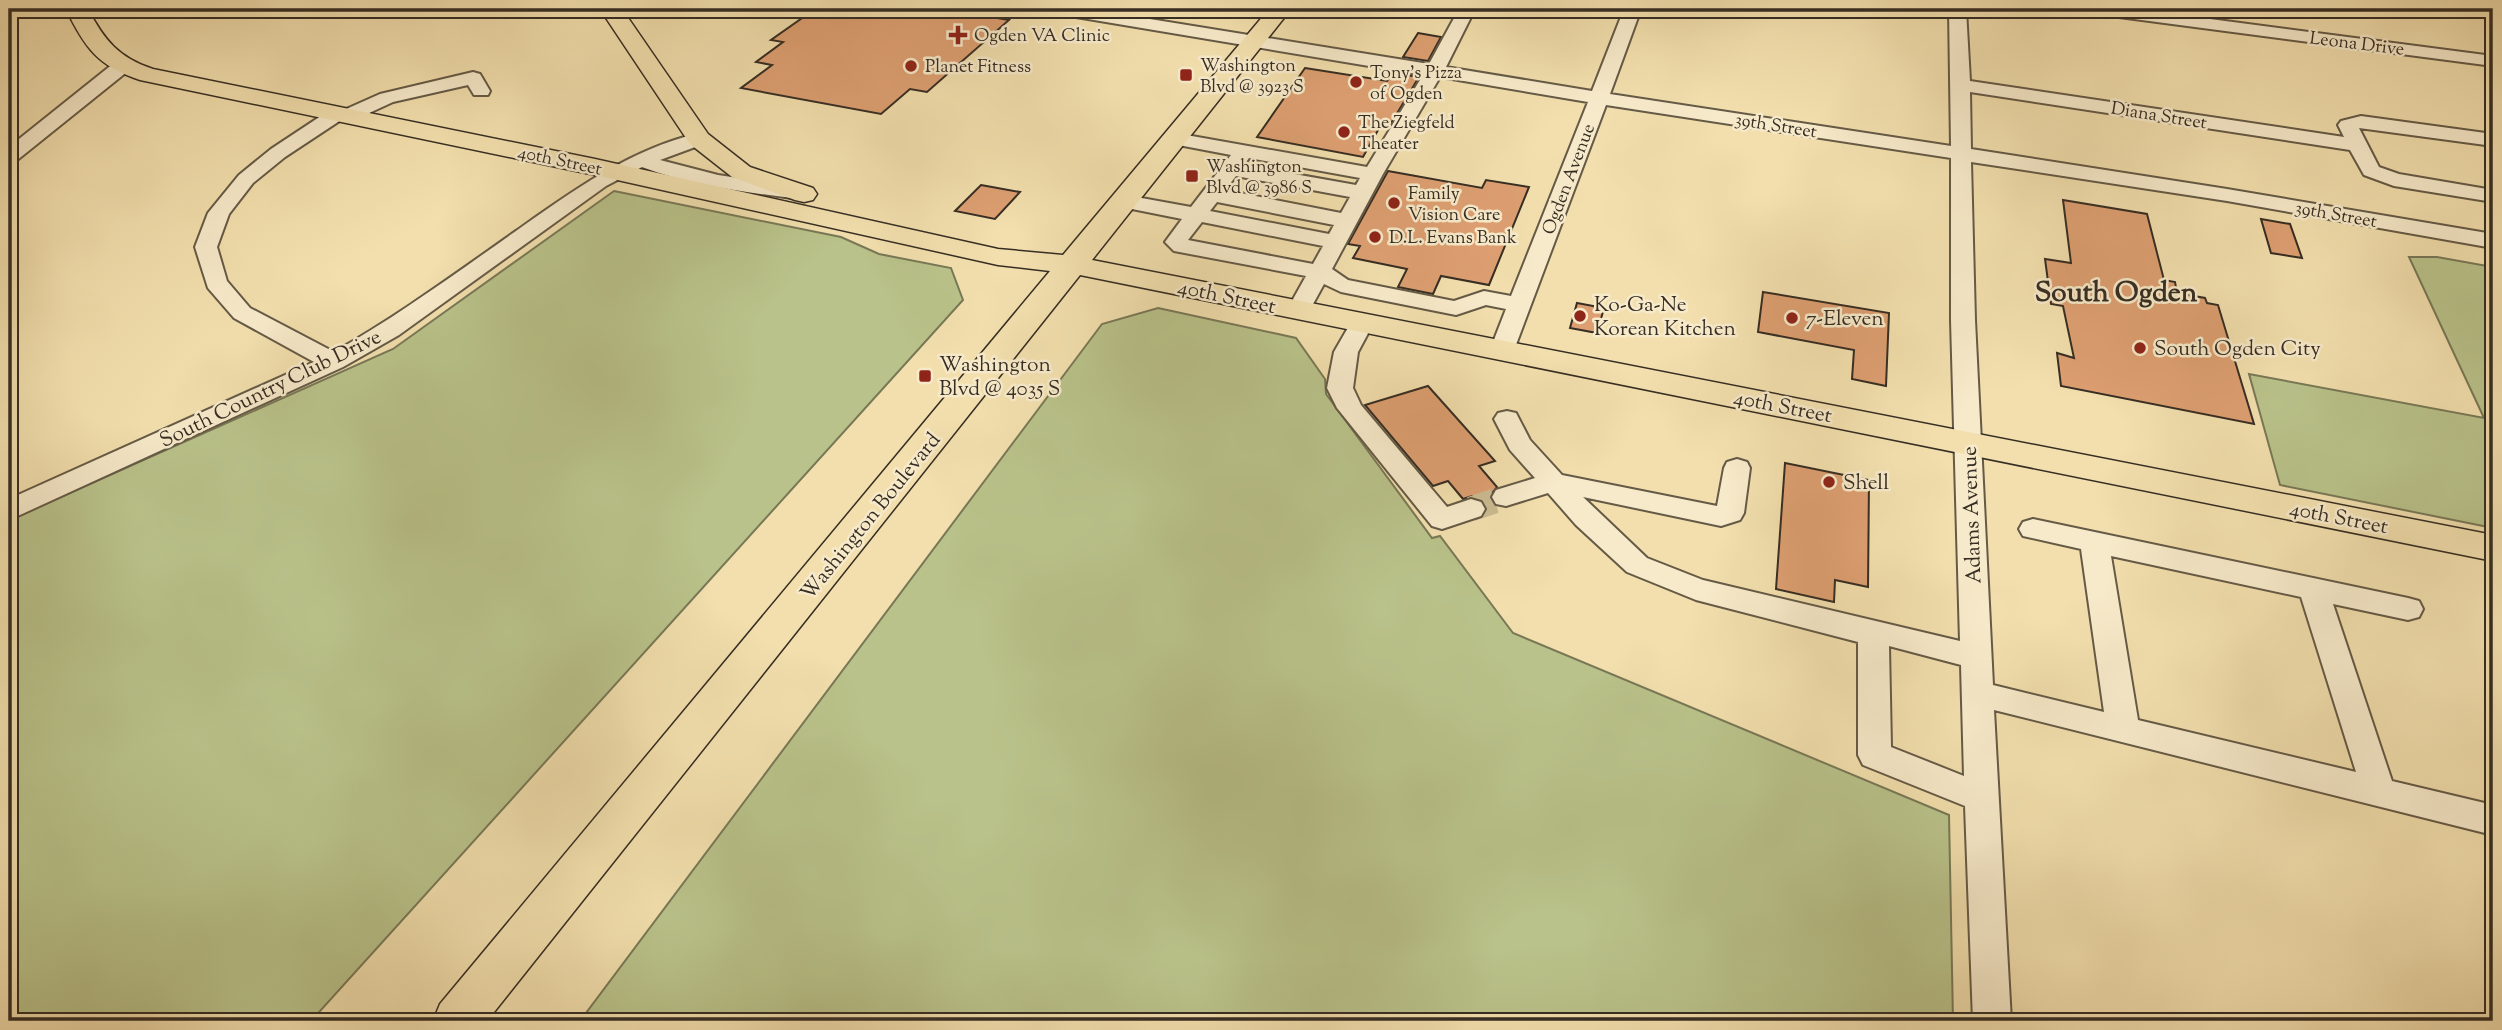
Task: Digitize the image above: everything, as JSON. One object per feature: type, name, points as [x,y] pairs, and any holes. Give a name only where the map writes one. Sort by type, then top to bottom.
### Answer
[{"type":"main road","name":"40th Street","points":[[77,9],[100,52],[121,66],[148,75],[616,172],[998,257],[1073,265],[2493,548]]},
{"type":"main road","points":[[611,9],[699,139],[741,172],[802,194]]},
{"type":"main road","name":"Washington Boulevard","points":[[457,1021],[1280,9]]},
{"type":"main road","name":"40th Street","points":[[802,194],[1032,241],[1073,265]]},
{"type":"street","name":"39th Street","points":[[1058,9],[2493,241]]},
{"type":"street","name":"Ogden Avenue","points":[[1502,349],[1633,9]]},
{"type":"street","name":"Adams Avenue","points":[[1958,9],[1962,85],[1960,154],[1968,443],[1992,1021]]},
{"type":"street","name":"Leona Drive","points":[[2096,9],[2493,61]]},
{"type":"street","points":[[1299,310],[1373,174],[1413,111],[1467,10]]},
{"type":"street","points":[[9,156],[121,66]]},
{"type":"street","points":[[334,362],[243,313],[216,283],[206,247],[219,213],[246,179],[278,153],[342,115],[387,98],[472,78],[481,91]]},
{"type":"street","name":"Diana Street","points":[[1962,85],[2357,145]]},
{"type":"street","points":[[2493,140],[2361,122],[2348,125],[2371,171],[2394,180],[2493,196]]},
{"type":"street","name":"South Country Club Drive","points":[[9,510],[334,362],[391,330],[616,172],[699,139]]},
{"type":"street","points":[[1175,139],[1237,160],[1363,193]]},
{"type":"street","name":"40th Street","points":[[641,160],[739,184],[802,194]]},
{"type":"street","points":[[1237,160],[1373,174]]},
{"type":"street","points":[[1237,160],[1176,242],[1182,246],[1321,272],[1341,285],[1456,308],[1484,298],[1520,304]]},
{"type":"street","points":[[1211,194],[1348,221]]},
{"type":"street","points":[[1125,201],[1337,242]]},
{"type":"street","points":[[1361,324],[1346,352],[1340,388],[1350,408],[1442,519],[1471,509]]},
{"type":"street","points":[[1507,419],[1519,444],[1586,518],[1637,565],[1696,589],[1873,634],[1884,633],[1977,658]]},
{"type":"street","points":[[1506,497],[1553,482],[1721,516],[1730,513],[1737,468]]},
{"type":"street","points":[[2033,529],[2408,609]]},
{"type":"street","points":[[2094,542],[2123,730]]},
{"type":"street","points":[[2313,589],[2379,792]]},
{"type":"street","points":[[1873,634],[1875,755],[1983,798]]},
{"type":"street","points":[[1979,694],[2493,820]]},
{"type":"green space","points":[[614,191],[841,237],[879,254],[951,268],[963,300],[311,1021],[9,1021],[9,520],[393,349]]},
{"type":"green space","points":[[2409,257],[2437,257],[2493,267],[2493,528],[2280,485],[2249,374],[2484,418]]},
{"type":"green space","points":[[1158,308],[1296,338],[1325,379],[1326,394],[1432,538],[1440,536],[1513,633],[1949,815],[1953,1021],[580,1021],[1102,324]]},
{"type":"building","points":[[815,9],[944,9],[1009,20],[927,92],[910,89],[881,114],[741,88],[772,65],[756,62],[783,42],[771,40]]},
{"type":"building","points":[[1418,33],[1441,37],[1428,61],[1403,57]]},
{"type":"building","points":[[1305,68],[1387,81],[1393,73],[1419,77],[1390,125],[1382,123],[1363,157],[1257,137]]},
{"type":"building","points":[[1388,171],[1482,188],[1486,180],[1529,187],[1489,285],[1441,276],[1433,294],[1398,287],[1407,269],[1353,258],[1360,246],[1348,244]]},
{"type":"building","points":[[981,185],[1020,192],[995,219],[955,211]]},
{"type":"building","points":[[2063,200],[2147,214],[2164,280],[2175,282],[2177,293],[2205,298],[2207,303],[2218,305],[2254,424],[2061,386],[2057,353],[2074,358],[2063,306],[2051,304],[2045,259],[2071,263]]},
{"type":"building","points":[[2261,219],[2290,224],[2302,258],[2271,253]]},
{"type":"building","points":[[1763,292],[1889,313],[1886,386],[1852,379],[1854,350],[1758,332]]},
{"type":"building","name":"Ko-Ga-Ne Korean Kitchen","points":[[1577,303],[1604,308],[1597,333],[1570,328]]},
{"type":"building","points":[[1428,386],[1495,461],[1479,466],[1497,487],[1490,496],[1494,506],[1487,508],[1482,499],[1472,496],[1463,499],[1448,481],[1433,486],[1365,405]]},
{"type":"building","points":[[1785,463],[1869,480],[1868,587],[1835,580],[1834,602],[1776,589]]},
{"type":"tunnel","points":[[1471,509],[1506,497]]},
{"type":"place","name":"Ogden VA Clinic","points":[[958,35]]},
{"type":"place","name":"Planet Fitness","points":[[911,66]]},
{"type":"place","name":"Washington Blvd @ 3923 S","points":[[1186,75]]},
{"type":"place","name":"Tony's Pizza of Ogden","points":[[1356,82]]},
{"type":"place","name":"The Ziegfeld Theater","points":[[1344,132]]},
{"type":"place","name":"Washington Blvd @ 3986 S","points":[[1192,176]]},
{"type":"place","name":"Family Vision Care","points":[[1394,203]]},
{"type":"place","name":"D.L. Evans Bank","points":[[1375,237]]},
{"type":"place","name":"Ko-Ga-Ne Korean Kitchen","points":[[1580,316]]},
{"type":"place","name":"7-Eleven","points":[[1792,318]]},
{"type":"place","name":"South Ogden City","points":[[2140,348]]},
{"type":"place","name":"Washington Blvd @ 4035 S","points":[[925,376]]},
{"type":"place","name":"Shell","points":[[1829,482]]},
{"type":"district","name":"South Ogden","points":[[2116,291]]}]
